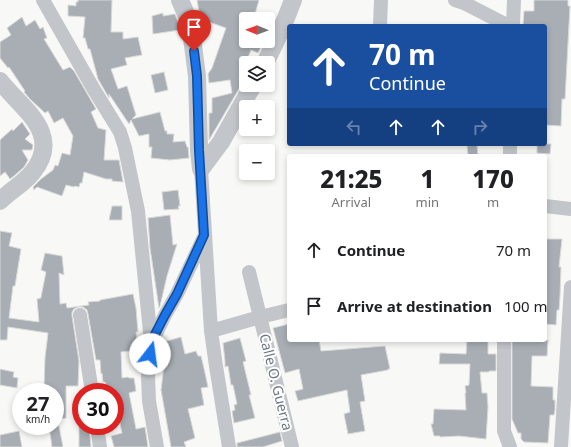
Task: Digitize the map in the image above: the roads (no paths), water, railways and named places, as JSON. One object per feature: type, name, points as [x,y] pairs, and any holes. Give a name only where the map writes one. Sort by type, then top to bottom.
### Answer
[{"type":"street","points":[[43,0],[120,132],[125,148],[138,211],[151,342],[148,376],[148,401],[157,447]]},
{"type":"street","points":[[180,0],[188,19],[197,76],[199,150],[211,332],[229,447]]},
{"type":"street","points":[[269,56],[282,29],[293,0]]},
{"type":"street","points":[[380,24],[381,0]]},
{"type":"street","points":[[455,0],[505,24]]},
{"type":"street","points":[[513,24],[514,0]]},
{"type":"street","points":[[0,81],[34,119],[40,129],[44,142],[44,152],[40,161],[32,172],[22,183],[0,201]]},
{"type":"street","points":[[201,169],[221,142],[249,92]]},
{"type":"street","points":[[547,206],[571,209]]},
{"type":"street","points":[[151,342],[177,294],[204,235]]},
{"type":"street","name":"Calle O. Guerra","points":[[249,272],[292,447]]},
{"type":"street","points":[[561,447],[569,371],[571,287]]},
{"type":"street","points":[[211,332],[287,310]]},
{"type":"street","points":[[80,315],[91,383]]},
{"type":"street","points":[[504,342],[504,431],[510,447]]},
{"type":"street","points":[[98,435],[100,447]]}]
